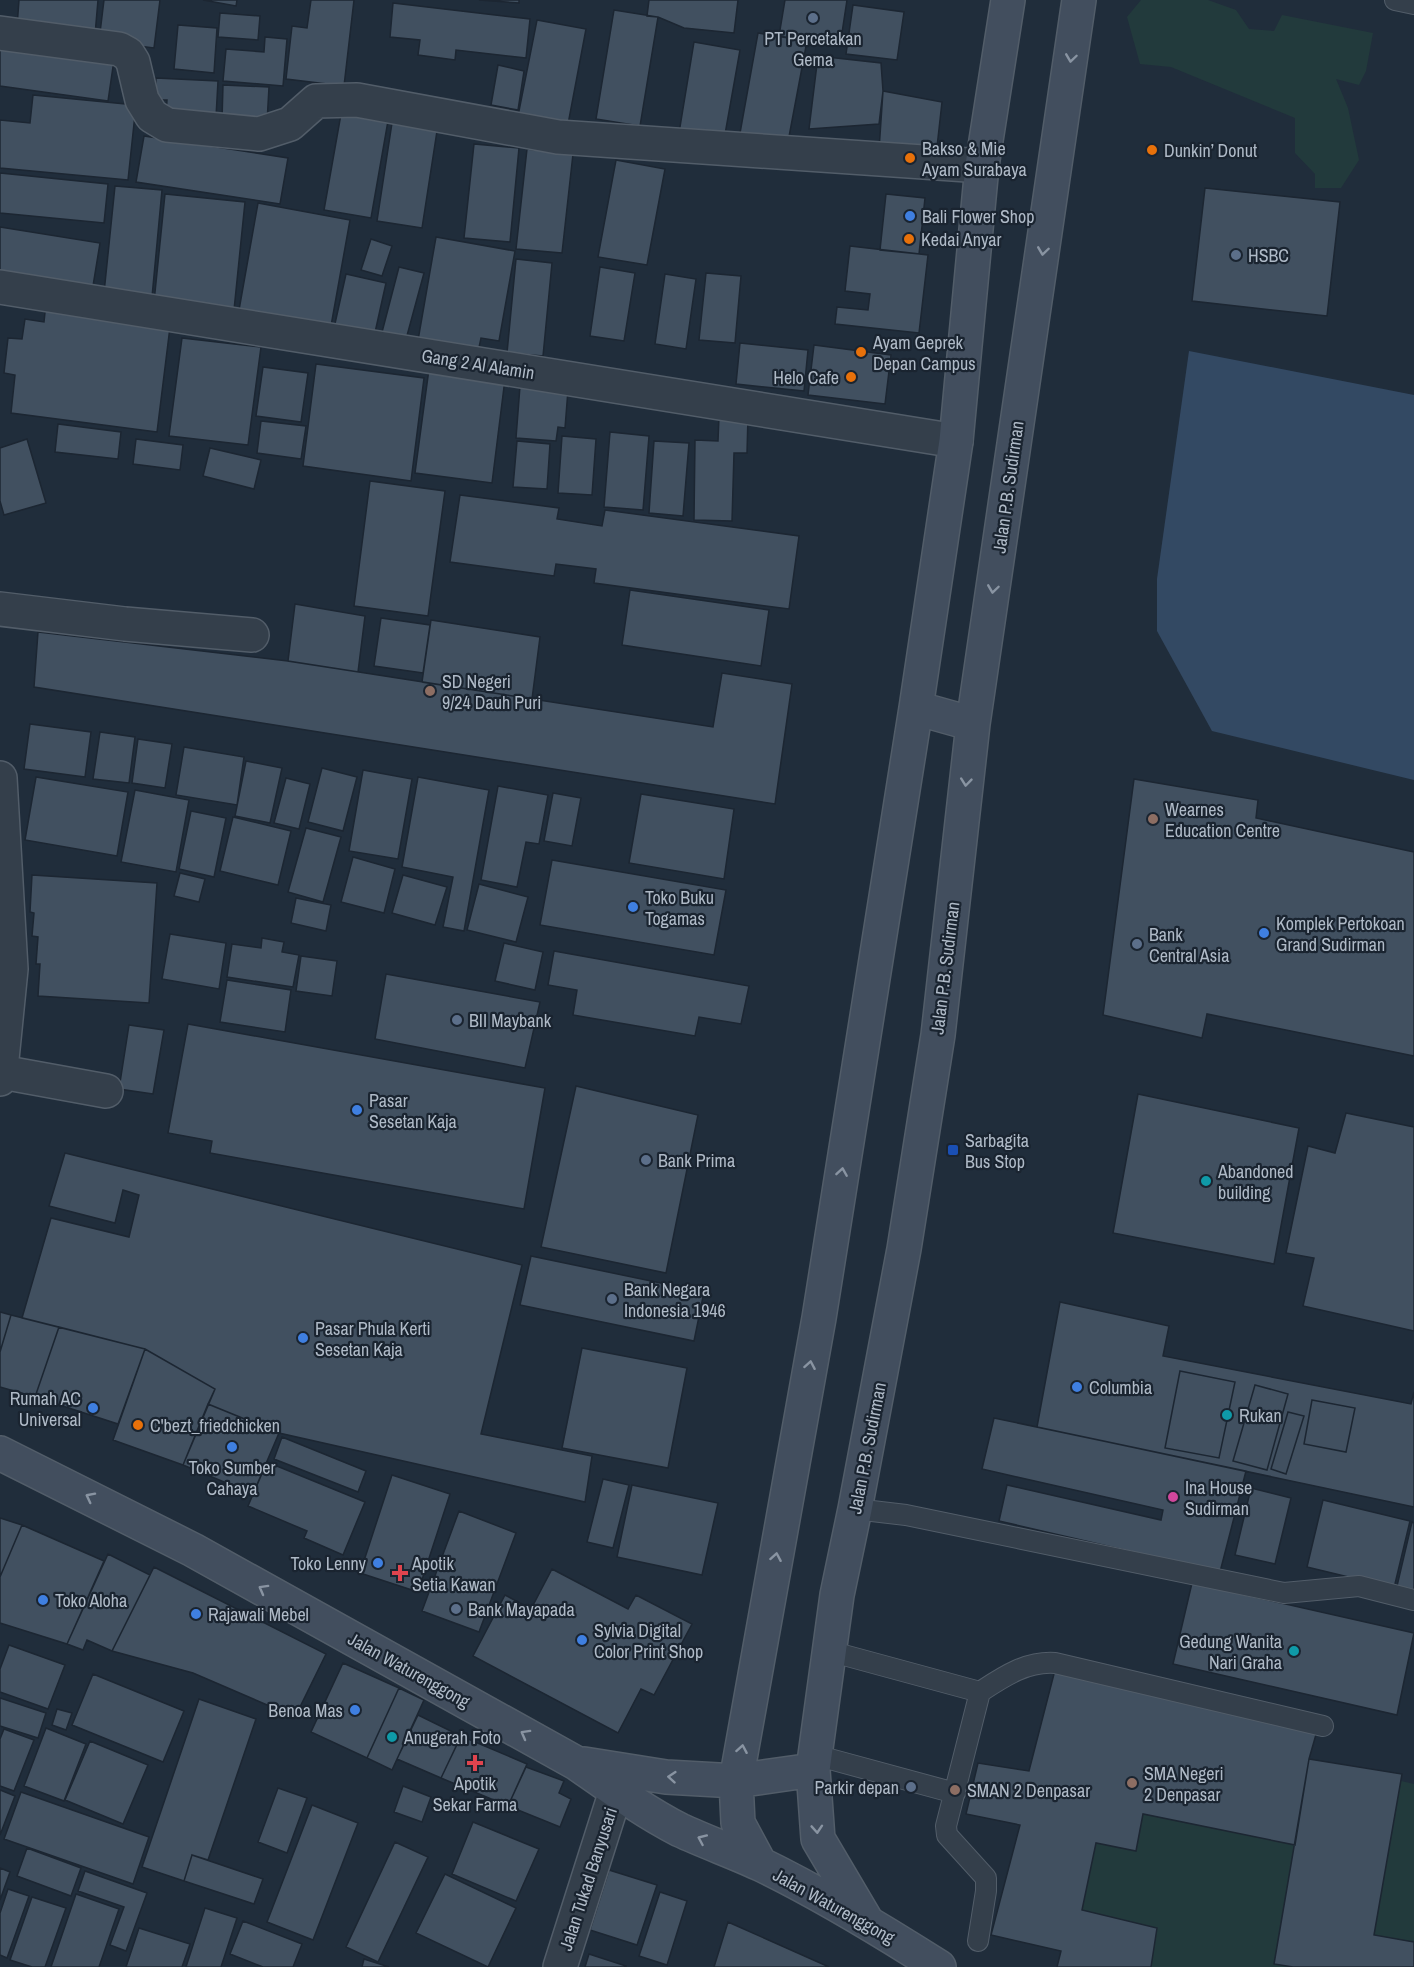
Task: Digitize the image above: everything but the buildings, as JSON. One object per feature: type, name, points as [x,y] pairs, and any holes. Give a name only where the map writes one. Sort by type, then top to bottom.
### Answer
[{"type":"street","points":[[760,1864],[738,1823],[736,1781],[819,1318],[916,708],[956,441],[982,166],[1008,0]]},
{"type":"street","name":"Jalan P.B. Sudirman","points":[[867,1922],[818,1839],[814,1763],[837,1595],[904,1249],[936,1046],[973,724],[1079,0]]},
{"type":"street","points":[[0,33],[119,49],[128,54],[133,62],[142,100],[152,116],[167,125],[259,135],[290,124],[316,101],[357,100],[558,137],[982,166]]},
{"type":"street","name":"Gang 2 Al Alamin","points":[[0,288],[956,441]]},
{"type":"street","points":[[0,609],[125,624],[252,635]]},
{"type":"street","points":[[916,708],[973,724]]},
{"type":"street","points":[[0,778],[11,969],[1,1075],[106,1092]]},
{"type":"street","name":"Jalan Waturenggong","points":[[0,1453],[193,1550],[576,1762],[616,1791],[679,1829],[760,1864],[867,1922],[939,1967]]},
{"type":"street","points":[[576,1762],[666,1777],[736,1781],[814,1763]]},
{"type":"street","name":"Jalan Tukad Banyusari","points":[[560,1967],[616,1791]]},
{"type":"lane","points":[[1395,0],[1414,4]]},
{"type":"lane","points":[[855,1509],[906,1515],[1284,1593],[1359,1586],[1414,1600]]},
{"type":"lane","points":[[829,1652],[980,1692],[1027,1665],[1055,1663],[1323,1726]]},
{"type":"lane","points":[[978,1941],[986,1878],[947,1835],[946,1826],[980,1692]]},
{"type":"lane","points":[[814,1763],[955,1793]]},
{"type":"green space","points":[[1141,0],[1208,0],[1236,10],[1249,29],[1274,31],[1282,15],[1373,33],[1366,71],[1359,85],[1336,79],[1348,108],[1359,160],[1341,188],[1315,188],[1315,174],[1295,153],[1295,118],[1171,67],[1140,64],[1127,17]]},
{"type":"green space","points":[[1401,1781],[1414,1784],[1414,1942],[1374,1935]]},
{"type":"green space","points":[[1143,1814],[1295,1845],[1274,1963],[1293,1967],[1151,1967],[1157,1928],[1082,1910],[1096,1843],[1136,1851]]},
{"type":"water","points":[[1189,351],[1414,395],[1414,780],[1212,731],[1157,631],[1157,579]]},
{"type":"place","name":"PT Percetakan Gema","points":[[813,18]]},
{"type":"place","name":"Dunkin’ Donut","points":[[1152,150]]},
{"type":"place","name":"Bakso & Mie Ayam Surabaya","points":[[910,158]]},
{"type":"place","name":"Bali Flower Shop","points":[[910,216]]},
{"type":"place","name":"Kedai Anyar","points":[[909,239]]},
{"type":"place","name":"HSBC","points":[[1236,255]]},
{"type":"place","name":"Ayam Geprek Depan Campus","points":[[861,352]]},
{"type":"place","name":"Helo Cafe","points":[[851,377]]},
{"type":"place","name":"SD Negeri 9/24 Dauh Puri","points":[[430,691]]},
{"type":"place","name":"Wearnes Education Centre","points":[[1153,819]]},
{"type":"place","name":"Toko Buku Togamas","points":[[633,907]]},
{"type":"place","name":"Komplek Pertokoan Grand Sudirman","points":[[1264,933]]},
{"type":"place","name":"Bank Central Asia","points":[[1137,944]]},
{"type":"place","name":"BII Maybank","points":[[457,1020]]},
{"type":"place","name":"Pasar Sesetan Kaja","points":[[357,1110]]},
{"type":"place","name":"Sarbagita Bus Stop","points":[[953,1150]]},
{"type":"place","name":"Bank Prima","points":[[646,1160]]},
{"type":"place","name":"Abandoned building","points":[[1206,1181]]},
{"type":"place","name":"Bank Negara Indonesia 1946","points":[[612,1299]]},
{"type":"place","name":"Pasar Phula Kerti Sesetan Kaja","points":[[303,1338]]},
{"type":"place","name":"Columbia","points":[[1077,1387]]},
{"type":"place","name":"Rumah AC Universal","points":[[93,1408]]},
{"type":"place","name":"Rukan","points":[[1227,1415]]},
{"type":"place","name":"C'bezt_friedchicken","points":[[138,1425]]},
{"type":"place","name":"Toko Sumber Cahaya","points":[[232,1447]]},
{"type":"place","name":"Ina House Sudirman","points":[[1173,1497]]},
{"type":"place","name":"Toko Lenny","points":[[378,1563]]},
{"type":"place","name":"Apotik Setia Kawan","points":[[400,1573]]},
{"type":"place","name":"Toko Aloha","points":[[43,1600]]},
{"type":"place","name":"Bank Mayapada","points":[[456,1609]]},
{"type":"place","name":"Rajawali Mebel","points":[[196,1614]]},
{"type":"place","name":"Sylvia Digital Color Print Shop","points":[[582,1640]]},
{"type":"place","name":"Gedung Wanita Nari Graha","points":[[1294,1651]]},
{"type":"place","name":"Benoa Mas","points":[[355,1710]]},
{"type":"place","name":"Anugerah Foto","points":[[392,1737]]},
{"type":"place","name":"Apotik Sekar Farma","points":[[475,1763]]},
{"type":"place","name":"SMA Negeri 2 Denpasar","points":[[1132,1783]]},
{"type":"place","name":"Parkir depan","points":[[911,1787]]},
{"type":"place","name":"SMAN 2 Denpasar","points":[[955,1790]]}]
